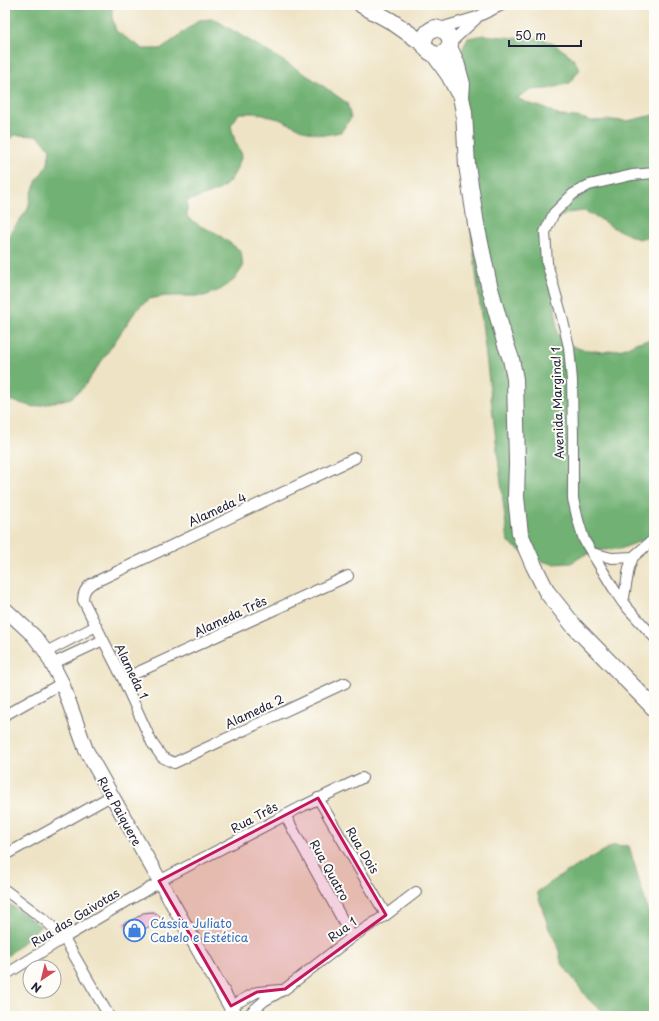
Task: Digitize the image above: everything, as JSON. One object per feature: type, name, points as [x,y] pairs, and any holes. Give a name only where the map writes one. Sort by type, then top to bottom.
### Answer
[{"type":"main road","points":[[362,5],[390,21],[429,49],[449,75],[461,97]]},
{"type":"main road","points":[[390,21],[415,24],[436,29],[448,34],[460,75],[462,84],[461,97],[464,112],[467,165],[476,224],[489,285],[511,359],[515,379],[517,463],[516,497],[520,534],[547,592],[574,626],[654,708]]},
{"type":"main road","points":[[429,49],[425,36],[436,29]]},
{"type":"main road","points":[[429,49],[443,53],[450,45]]},
{"type":"street","points":[[436,29],[477,17],[502,5]]},
{"type":"street","points":[[450,45],[477,17]]},
{"type":"street","name":"Avenida Marginal 1","points":[[654,173],[632,174],[589,185],[574,194],[554,212],[545,232],[547,263],[569,347],[573,424],[572,499],[584,540],[623,603],[654,637]]},
{"type":"street","name":"Alameda 4","points":[[91,584],[355,458]]},
{"type":"street","points":[[623,603],[632,557],[654,539]]},
{"type":"street","points":[[592,553],[612,558],[632,557]]},
{"type":"street","name":"Alameda Três","points":[[123,679],[348,576]]},
{"type":"street","name":"Alameda 1","points":[[91,584],[86,588],[83,600],[123,679],[152,743],[162,757],[174,763]]},
{"type":"street","name":"Rua Paiquere","points":[[5,609],[34,636],[49,658],[62,683],[86,750],[233,1011]]},
{"type":"street","points":[[49,658],[96,626]]},
{"type":"street","points":[[49,658],[103,640]]},
{"type":"street","points":[[5,715],[62,683]]},
{"type":"street","name":"Alameda 2","points":[[174,763],[345,683]]},
{"type":"street","name":"Rua Três","points":[[159,882],[318,798],[362,778]]},
{"type":"street","points":[[5,855],[111,796]]},
{"type":"street","name":"Rua Dois","points":[[318,798],[386,914]]},
{"type":"street","name":"Rua Quatro","points":[[285,815],[352,937]]},
{"type":"street","name":"Rua das Gaivotas","points":[[5,975],[159,882]]},
{"type":"street","points":[[5,890],[46,921],[64,938],[109,1016]]},
{"type":"street","name":"Rua 1","points":[[247,1016],[264,1001],[285,989],[352,937],[416,892]]},
{"type":"street","points":[[233,1011],[257,992],[285,989]]},
{"type":"highlighted area","points":[[318,798],[386,915],[285,989],[257,992],[231,1006],[159,881]]},
{"type":"green space","points":[[5,5],[112,5],[112,17],[116,31],[143,49],[160,49],[199,20],[214,19],[316,81],[347,103],[351,118],[341,132],[325,135],[308,132],[279,119],[255,113],[239,113],[231,126],[235,141],[242,155],[233,176],[223,187],[216,191],[187,201],[187,217],[200,226],[216,233],[241,251],[243,267],[234,280],[220,290],[204,296],[166,296],[149,299],[137,309],[84,387],[71,398],[34,407],[5,399],[5,240],[28,209],[31,195],[37,180],[48,164],[50,149],[38,136],[15,135],[5,142]]},
{"type":"green space","points":[[484,35],[523,39],[542,38],[571,56],[580,69],[570,83],[548,89],[529,90],[517,98],[530,104],[545,108],[560,116],[577,117],[592,121],[627,121],[654,115],[654,235],[638,239],[612,227],[597,217],[584,211],[568,213],[551,222],[545,236],[556,314],[557,333],[566,343],[580,349],[603,352],[623,349],[638,342],[654,339],[654,536],[620,549],[602,550],[584,555],[571,563],[553,564],[538,560],[525,554],[508,542],[463,162],[460,54],[468,38]]},
{"type":"green space","points":[[614,845],[629,846],[654,931],[654,1016],[607,1016],[588,999],[561,962],[558,946],[549,929],[537,892],[565,873]]},
{"type":"green space","points":[[5,901],[41,926],[5,958]]},
{"type":"building","name":"Cássia Juliato Cabelo e Estética","points":[[153,912],[159,915],[161,920],[132,936],[123,924],[143,913]]},
{"type":"place","name":"Cássia Juliato Cabelo e Estética","points":[[135,930]]}]
